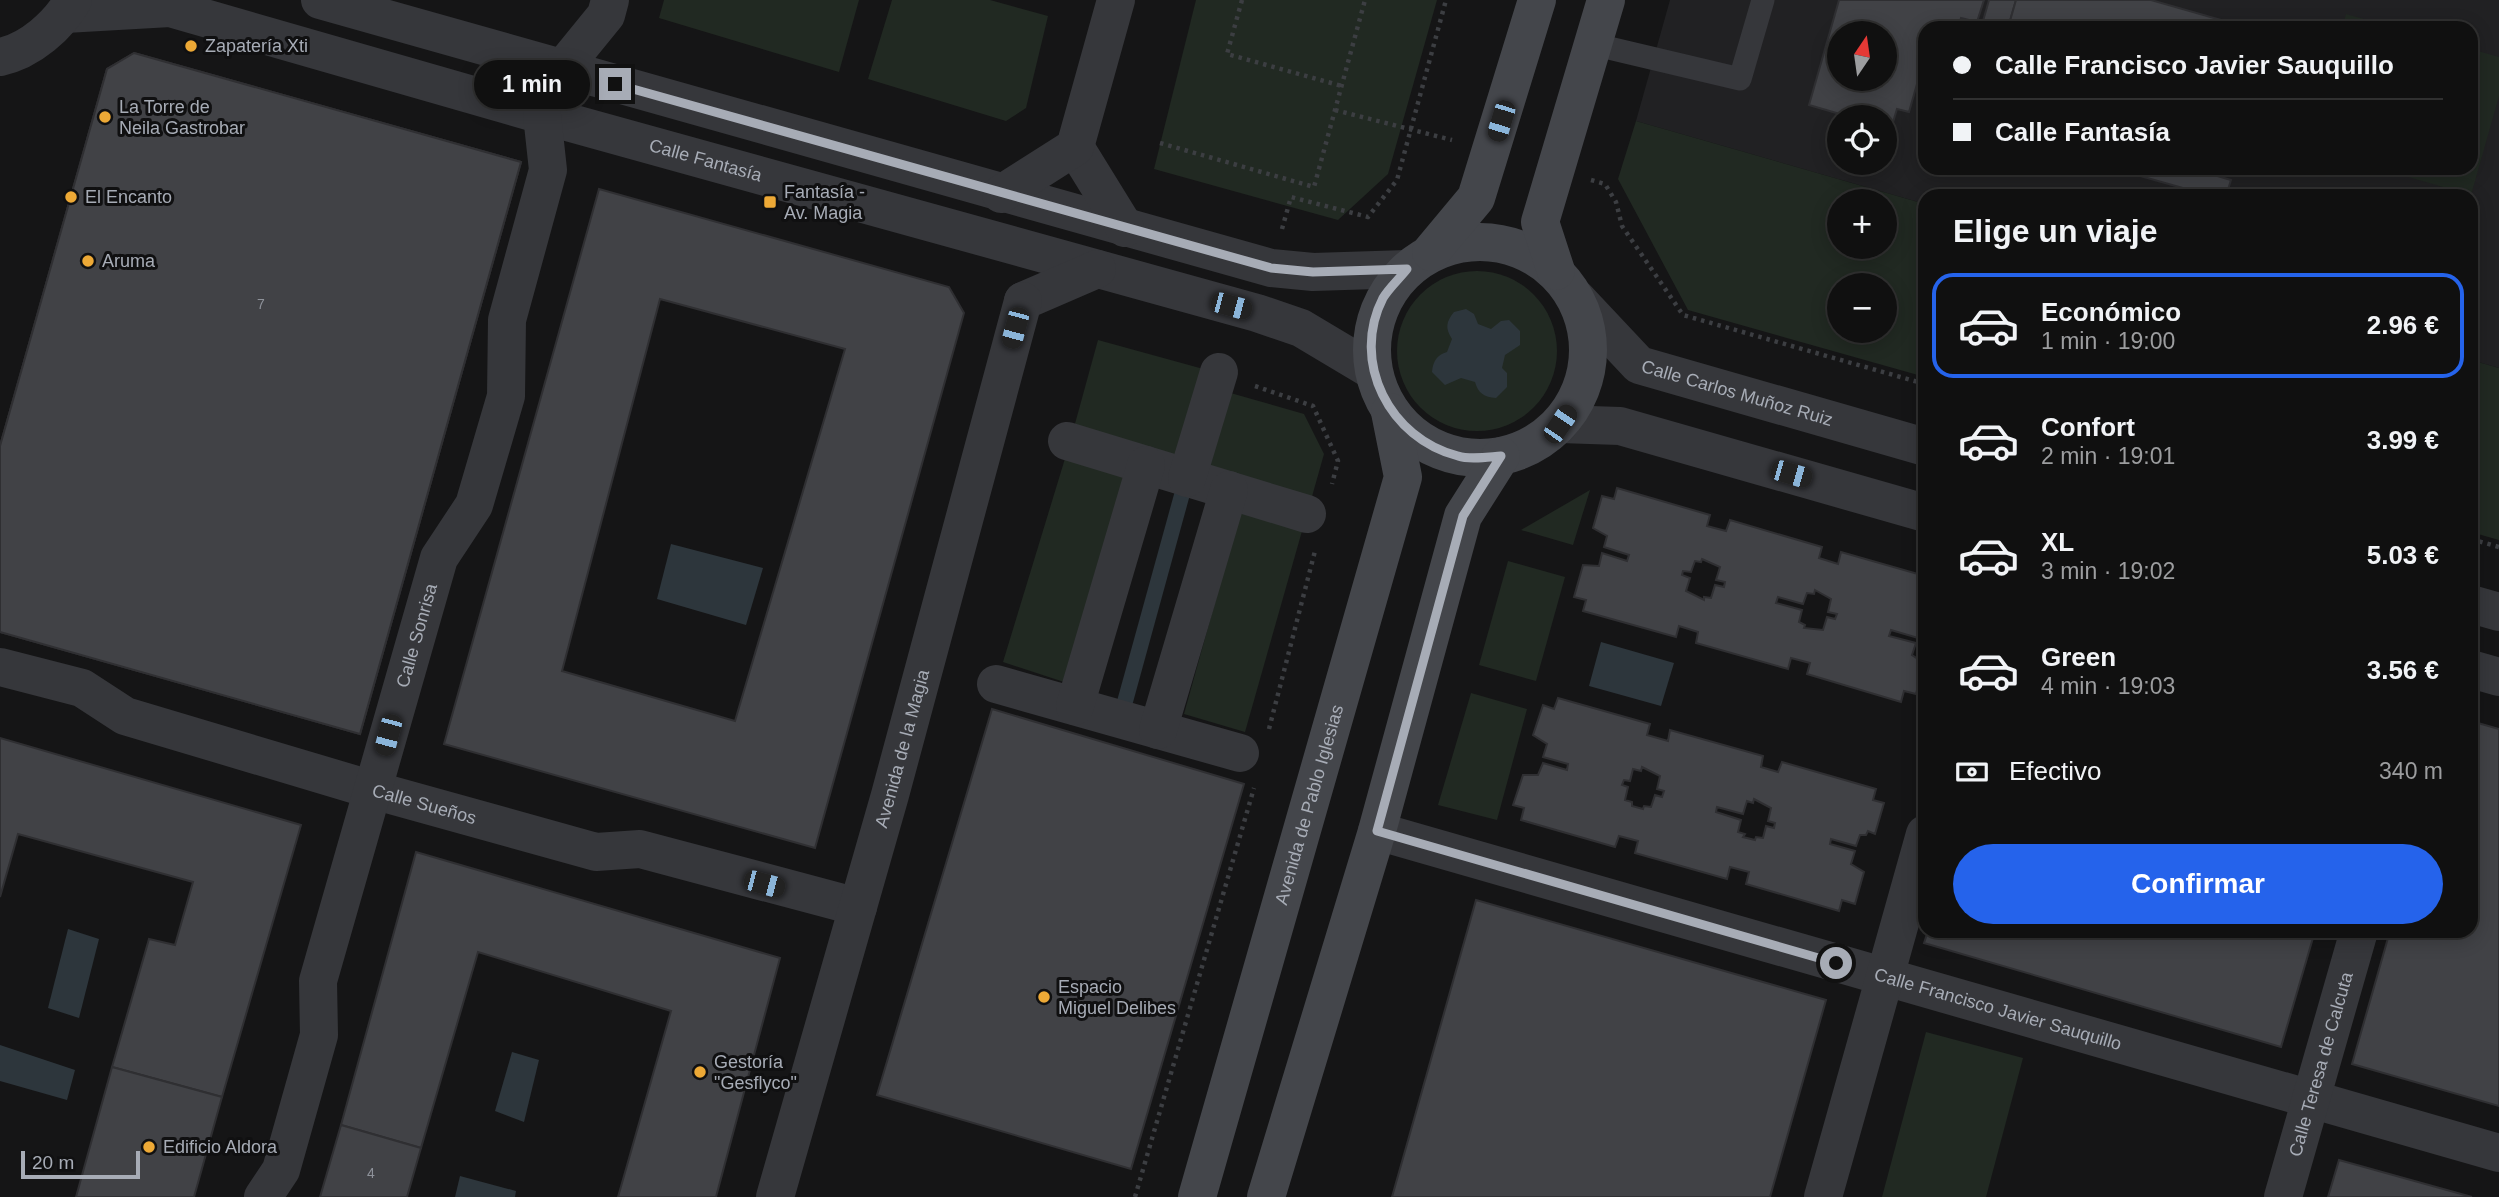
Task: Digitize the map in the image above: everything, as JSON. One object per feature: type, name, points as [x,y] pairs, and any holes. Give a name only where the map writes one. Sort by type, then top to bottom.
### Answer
[{"type":"street","points":[[320,0],[1271,268],[1313,272],[1419,260],[1474,241],[1518,248],[1566,285]]},
{"type":"street","points":[[562,69],[606,15],[610,0]]},
{"type":"street","points":[[1001,194],[1075,147],[1116,0]]},
{"type":"street","points":[[1537,0],[1476,198],[1384,298],[1372,334],[1373,372],[1390,412],[1420,441],[1459,457],[1501,456],[1533,445],[1560,424],[1579,396],[1588,364],[1587,330],[1540,222],[1606,0]]},
{"type":"street","points":[[4,60],[43,35],[69,7]]},
{"type":"street","name":"Calle Fantasía","points":[[69,7],[170,8],[542,116],[1257,313],[1301,328],[1373,372]]},
{"type":"street","name":"Calle Sonrisa","points":[[263,1197],[281,1170],[319,1035],[317,981],[439,558],[474,505],[506,396],[507,320],[548,170],[542,116]]},
{"type":"street","points":[[1075,147],[1125,228]]},
{"type":"street","points":[[991,239],[1023,301],[1097,269]]},
{"type":"street","name":"Calle Carlos Muñoz Ruiz","points":[[1566,285],[1639,365],[1918,445]]},
{"type":"street","name":"Avenida de la Magia","points":[[775,1197],[858,907],[1023,301]]},
{"type":"street","points":[[1187,478],[1234,378]]},
{"type":"street","name":"Avenida de Pablo Iglesias","points":[[1197,1197],[1404,477],[1390,412]]},
{"type":"street","points":[[1560,424],[1620,426],[1918,511]]},
{"type":"street","points":[[1067,441],[1318,514]]},
{"type":"street","points":[[1265,1197],[1377,831],[1463,516],[1501,456]]},
{"type":"street","points":[[1076,706],[1146,465]]},
{"type":"street","points":[[1158,730],[1229,490]]},
{"type":"street","points":[[2478,606],[2499,612]]},
{"type":"street","name":"Calle Sueños","points":[[0,667],[82,688],[125,716],[373,790],[596,852],[639,849],[858,907]]},
{"type":"street","points":[[2478,671],[2499,677]]},
{"type":"street","points":[[996,684],[1255,755]]},
{"type":"street","name":"Calle Francisco Javier Sauquillo","points":[[1377,831],[2499,1153]]},
{"type":"street","points":[[1823,1197],[1918,859]]},
{"type":"street","name":"Calle Teresa de Calcuta","points":[[2283,1197],[2356,938]]},
{"type":"lane","points":[[1592,44],[1740,79],[1763,0]]},
{"type":"path","points":[[1242,0],[1227,54],[1342,86]]},
{"type":"path","points":[[1160,143],[1314,187],[1365,0]]},
{"type":"path","points":[[1271,268],[1291,197],[1368,217],[1397,180],[1446,0]]},
{"type":"path","points":[[1335,110],[1492,151]]},
{"type":"path","points":[[1556,166],[1605,184],[1616,202],[1622,226],[1683,315],[1918,382]]},
{"type":"path","points":[[1135,1197],[1318,514],[1338,461],[1313,406],[1234,378]]},
{"type":"path","points":[[2478,541],[2499,547]]},
{"type":"shaded area","points":[[664,0],[859,0],[839,72],[659,18]]},
{"type":"shaded area","points":[[892,0],[990,0],[1048,16],[1026,108],[1006,121],[868,79]]},
{"type":"shaded area","points":[[1196,0],[1437,0],[1388,174],[1338,220],[1154,169]]},
{"type":"shaded area","points":[[1670,0],[2499,0],[2499,368],[2478,362],[2478,189],[1918,189],[1918,202],[1897,196],[1897,189],[1873,189],[1636,121]]},
{"type":"shaded area","points":[[2346,14],[2371,21],[2344,21]]},
{"type":"shaded area","points":[[2478,51],[2499,57],[2499,96],[2478,170]]},
{"type":"shaded area","points":[[1636,121],[1873,189],[1827,189],[1827,259],[1897,259],[1897,196],[1918,202],[1918,375],[1688,310],[1618,179]]},
{"type":"shaded area","points":[[2401,175],[2477,175],[2473,189],[2450,189]]},
{"type":"shaded area","points":[[1477,271],[1508,277],[1533,295],[1551,320],[1557,351],[1551,382],[1533,407],[1508,425],[1477,431],[1446,425],[1421,407],[1403,382],[1397,351],[1403,320],[1421,295],[1446,277]]},
{"type":"shaded area","points":[[1466,309],[1474,314],[1478,324],[1491,329],[1501,321],[1509,320],[1520,331],[1520,345],[1505,355],[1502,368],[1507,373],[1507,387],[1496,398],[1482,394],[1475,382],[1461,378],[1445,385],[1432,372],[1436,359],[1447,352],[1452,339],[1447,328],[1449,319],[1454,312]]},
{"type":"shaded area","points":[[1098,340],[1207,370],[1181,460],[1073,431]]},
{"type":"shaded area","points":[[2478,362],[2499,368],[2499,540],[2478,534]]},
{"type":"shaded area","points":[[1227,392],[1304,414],[1324,454],[1311,500],[1204,469]]},
{"type":"shaded area","points":[[1067,452],[1125,472],[1064,682],[1003,662]]},
{"type":"shaded area","points":[[1176,487],[1191,491],[1132,706],[1117,701]]},
{"type":"shaded area","points":[[1590,490],[1573,545],[1521,530]]},
{"type":"shaded area","points":[[1242,505],[1304,524],[1245,732],[1184,714]]},
{"type":"shaded area","points":[[671,544],[763,568],[746,625],[657,599]]},
{"type":"shaded area","points":[[1508,561],[1565,577],[1536,681],[1479,665]]},
{"type":"shaded area","points":[[1601,642],[1674,663],[1661,706],[1589,686]]},
{"type":"shaded area","points":[[1471,693],[1527,709],[1497,820],[1438,805]]},
{"type":"shaded area","points":[[68,929],[99,939],[79,1018],[48,1008]]},
{"type":"shaded area","points":[[1926,1032],[2023,1058],[1986,1197],[1882,1197]]},
{"type":"shaded area","points":[[0,1045],[75,1070],[67,1100],[0,1081]]},
{"type":"shaded area","points":[[512,1052],[539,1060],[524,1122],[495,1111]]},
{"type":"shaded area","points":[[460,1176],[516,1191],[515,1197],[455,1197]]},
{"type":"building","points":[[1839,0],[1984,0],[1977,21],[1961,18],[1960,21],[1918,21],[1918,80],[1909,112],[1897,109],[1897,105],[1827,105],[1827,110],[1809,105],[1827,42],[1827,91],[1897,91],[1897,21],[1833,21]]},
{"type":"building","points":[[1989,0],[2016,0],[2010,21],[1983,21]]},
{"type":"building","points":[[2016,0],[2151,0],[2224,21],[2010,21]]},
{"type":"building","points":[[134,53],[521,162],[360,734],[0,632],[0,446],[107,69]],"holes":[[[187,167],[381,221],[277,599],[83,548]]]},
{"type":"building","points":[[134,53],[521,162],[360,734],[0,632],[0,446],[107,69]]},
{"type":"building","points":[[2137,175],[2214,175],[2231,180],[2228,189],[2186,189]]},
{"type":"building","points":[[599,189],[949,287],[964,313],[815,848],[444,744]],"holes":[[[660,299],[845,349],[735,721],[562,671]]]},
{"type":"building","points":[[1617,488],[1710,515],[1707,526],[1726,531],[1730,520],[1822,547],[1819,558],[1838,564],[1841,552],[1918,574],[1918,638],[1891,630],[1889,636],[1916,643],[1912,655],[1918,659],[1916,694],[1904,691],[1901,702],[1807,674],[1810,663],[1791,658],[1788,669],[1696,643],[1698,632],[1679,626],[1676,637],[1583,611],[1586,600],[1574,597],[1583,565],[1599,566],[1602,553],[1627,561],[1629,555],[1604,547],[1607,536],[1593,528],[1602,496],[1614,499]],"holes":[[[1702,559],[1720,567],[1716,580],[1725,582],[1724,587],[1715,585],[1711,598],[1704,597],[1704,600],[1686,591],[1690,578],[1682,575],[1683,571],[1691,572],[1695,561],[1701,562]],[[1815,590],[1831,599],[1828,612],[1837,614],[1835,619],[1827,617],[1823,630],[1804,628],[1805,625],[1799,622],[1802,610],[1776,603],[1778,597],[1803,604],[1807,593],[1814,594]]]},
{"type":"building","points":[[1558,698],[1650,724],[1647,735],[1668,741],[1670,730],[1763,756],[1761,767],[1778,772],[1782,762],[1876,789],[1873,800],[1884,803],[1875,834],[1868,831],[1866,835],[1860,835],[1856,846],[1831,839],[1830,844],[1855,851],[1851,864],[1864,872],[1855,904],[1842,900],[1839,911],[1746,884],[1749,872],[1730,867],[1727,879],[1635,853],[1638,841],[1619,836],[1615,847],[1521,820],[1524,808],[1513,805],[1523,775],[1538,775],[1543,763],[1567,770],[1568,764],[1543,757],[1547,744],[1533,735],[1543,705],[1554,709]],"holes":[[[1642,767],[1660,776],[1657,789],[1664,791],[1662,797],[1655,795],[1651,807],[1644,806],[1643,809],[1632,806],[1632,802],[1625,800],[1628,787],[1622,785],[1624,780],[1630,781],[1633,769],[1641,771]],[[1754,799],[1771,808],[1768,821],[1775,823],[1774,828],[1766,826],[1763,838],[1756,837],[1755,840],[1743,837],[1745,834],[1738,832],[1741,820],[1716,812],[1717,807],[1743,814],[1747,801],[1753,803]]]},
{"type":"building","name":"Espacio Miguel Delibes","points":[[992,709],[1244,784],[1131,1169],[877,1095]]},
{"type":"building","points":[[2478,723],[2499,729],[2499,1106],[2352,1064],[2388,938],[2478,938]]},
{"type":"building","points":[[0,738],[301,825],[222,1097],[112,1067],[149,939],[175,945],[193,882],[18,834],[0,897]]},
{"type":"building","points":[[416,852],[780,958],[716,1197],[618,1197],[671,1011],[478,952],[421,1148],[341,1125]]},
{"type":"building","points":[[1476,900],[1826,1000],[1770,1197],[1392,1197]]},
{"type":"building","points":[[1926,938],[2313,938],[2281,1047],[1924,943]]},
{"type":"building","name":"Edificio Aldora","points":[[112,1067],[222,1097],[194,1197],[76,1197]]},
{"type":"building","points":[[341,1125],[421,1148],[407,1197],[320,1197]]},
{"type":"building","points":[[2339,1160],[2472,1197],[2328,1197]]},
{"type":"place","name":"Zapatería Xti","points":[[191,46]]},
{"type":"place","name":"La Torre de Neila Gastrobar","points":[[105,117]]},
{"type":"place","name":"El Encanto","points":[[71,197]]},
{"type":"place","name":"Fantasía - Av. Magia","points":[[770,202]]},
{"type":"place","name":"Aruma","points":[[88,261]]},
{"type":"place","name":"Espacio Miguel Delibes","points":[[1044,997]]},
{"type":"place","name":"Gestoría \"Gesflyco\"","points":[[700,1072]]},
{"type":"place","name":"Edificio Aldora","points":[[149,1147]]},
{"type":"route","points":[[615,84],[1271,268],[1313,272],[1407,269],[1384,298],[1372,334],[1373,372],[1390,412],[1420,441],[1459,457],[1501,456],[1463,516],[1377,831],[1836,963]]}]
